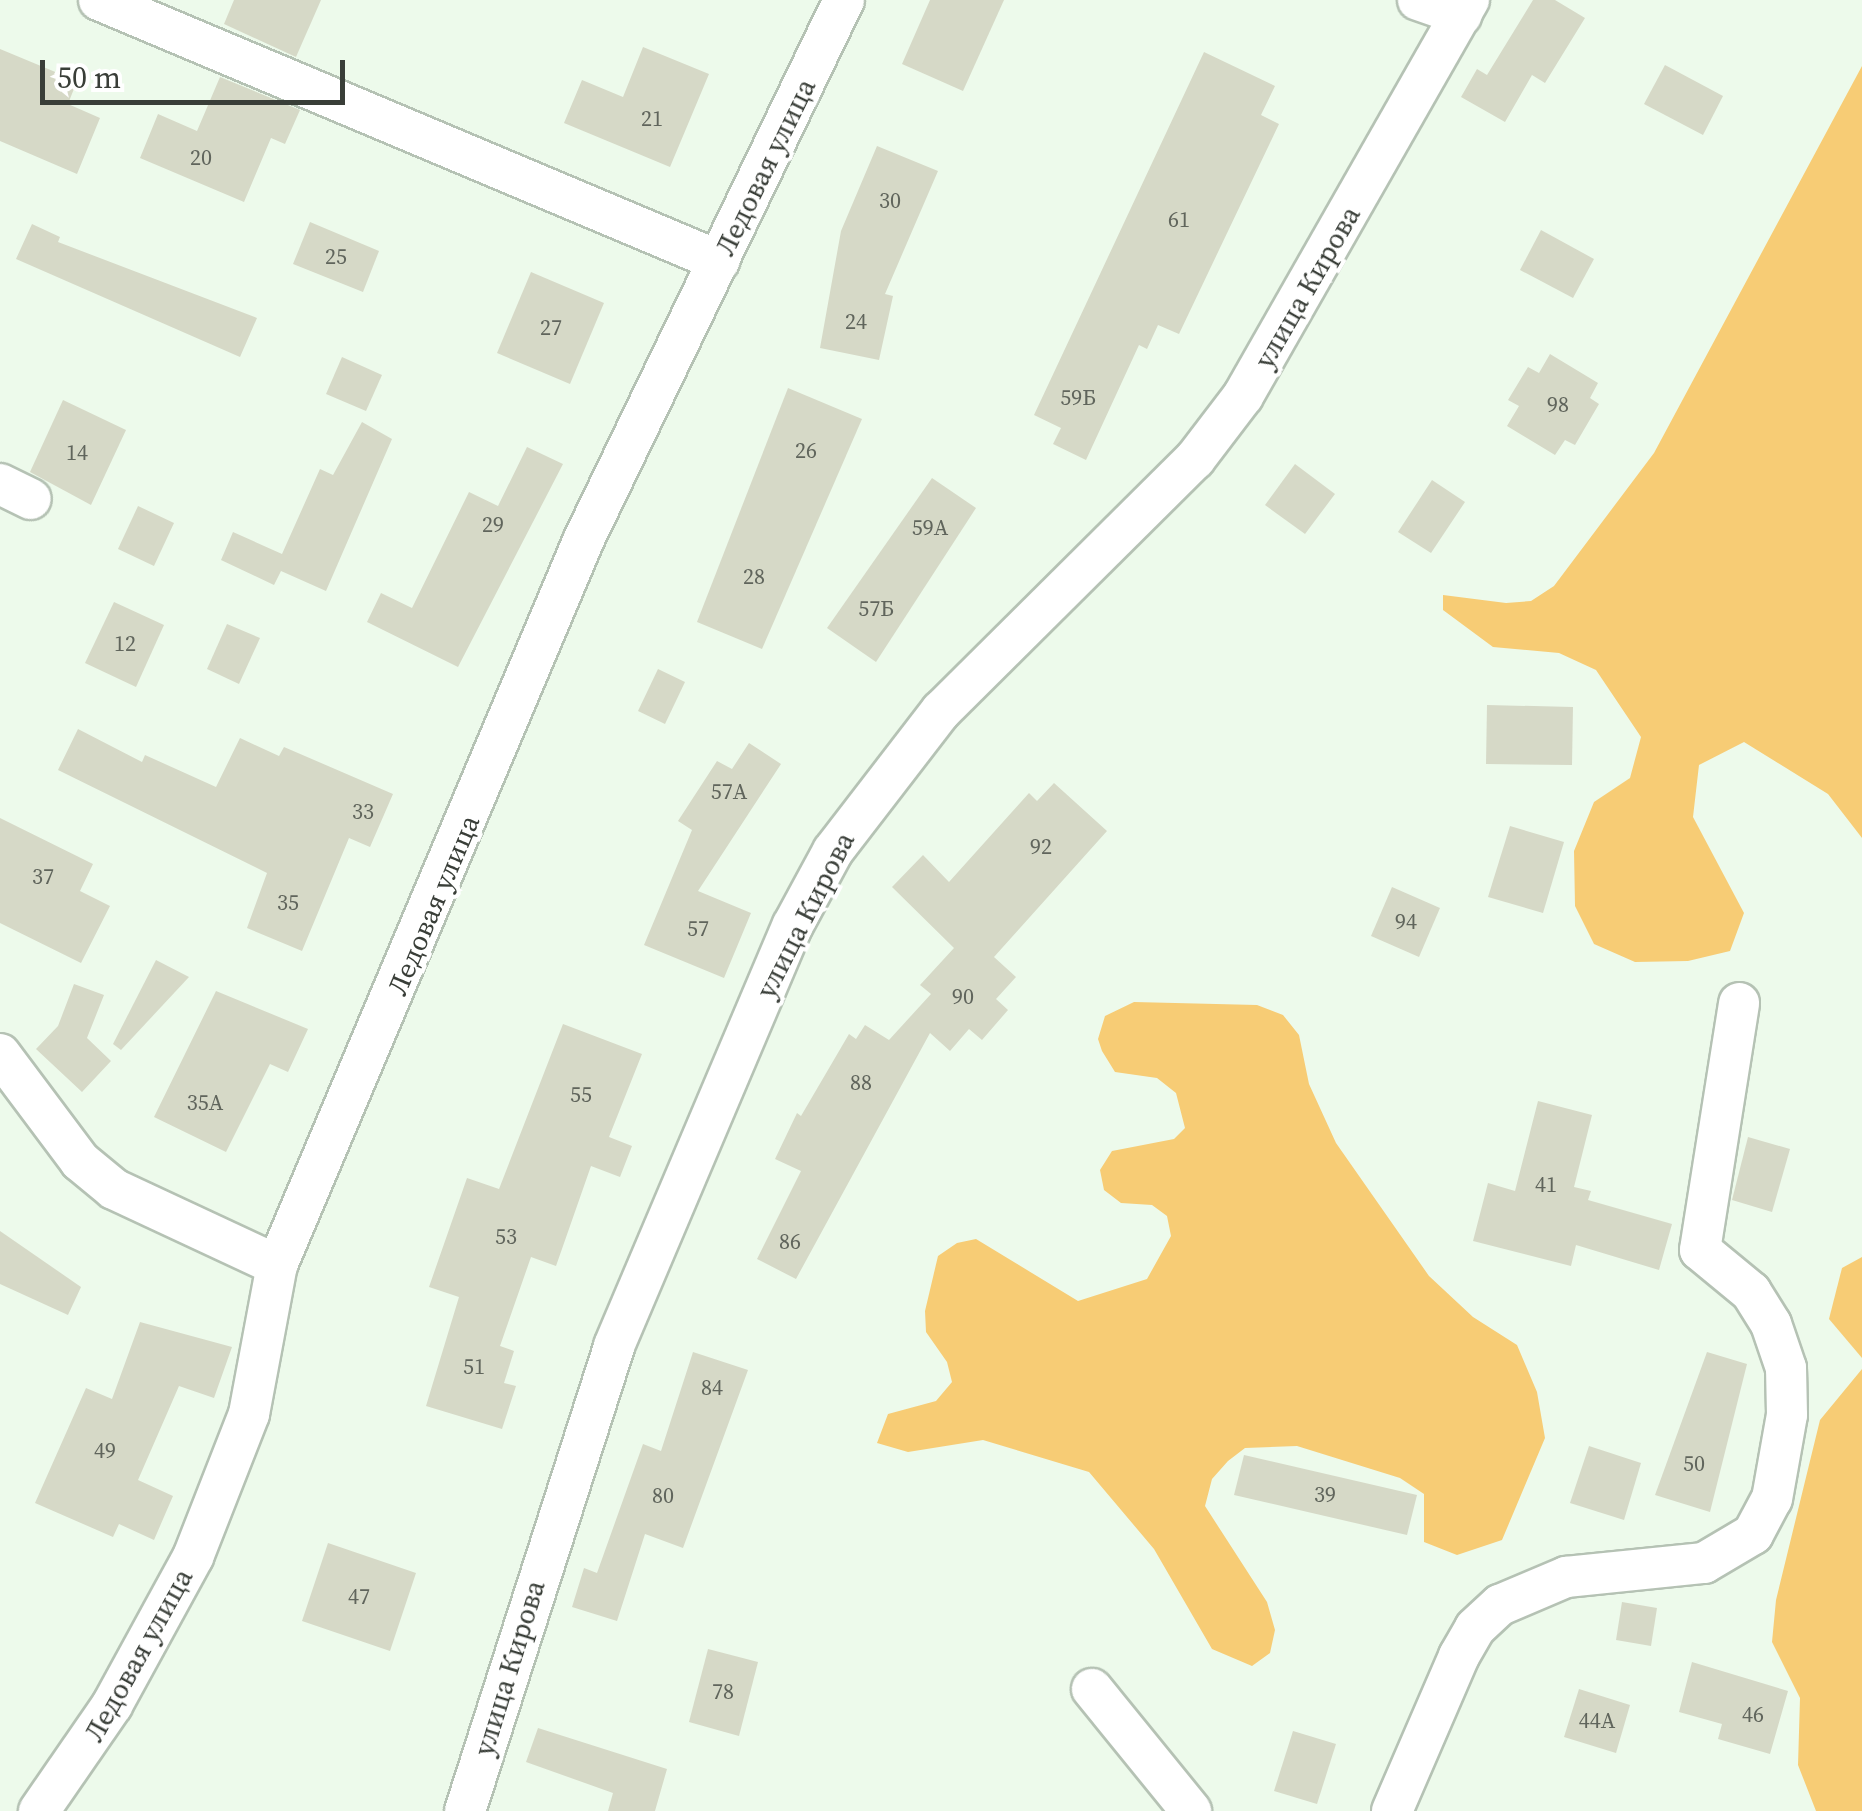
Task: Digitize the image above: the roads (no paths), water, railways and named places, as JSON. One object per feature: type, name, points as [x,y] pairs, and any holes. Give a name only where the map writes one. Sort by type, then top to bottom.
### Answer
[{"type":"street","points":[[99,0],[719,261]]},
{"type":"street","name":"Ледовая улица","points":[[40,1811],[112,1705],[193,1557],[250,1414],[277,1265],[584,539],[844,0]]},
{"type":"street","points":[[1418,0],[1465,8]]},
{"type":"street","name":"улица Кирова","points":[[465,1811],[614,1346],[786,943],[833,851],[940,711],[1195,459],[1243,396],[1465,8]]},
{"type":"street","points":[[1392,1811],[1459,1656],[1474,1628],[1500,1605],[1566,1577],[1704,1563],[1753,1534],[1772,1499],[1787,1415],[1786,1368],[1771,1324],[1750,1292],[1711,1264],[1700,1250],[1700,1227],[1739,1004]]},
{"type":"street","points":[[0,1054],[80,1161],[114,1190],[277,1265]]},
{"type":"street","points":[[1092,1689],[1192,1811]]}]
